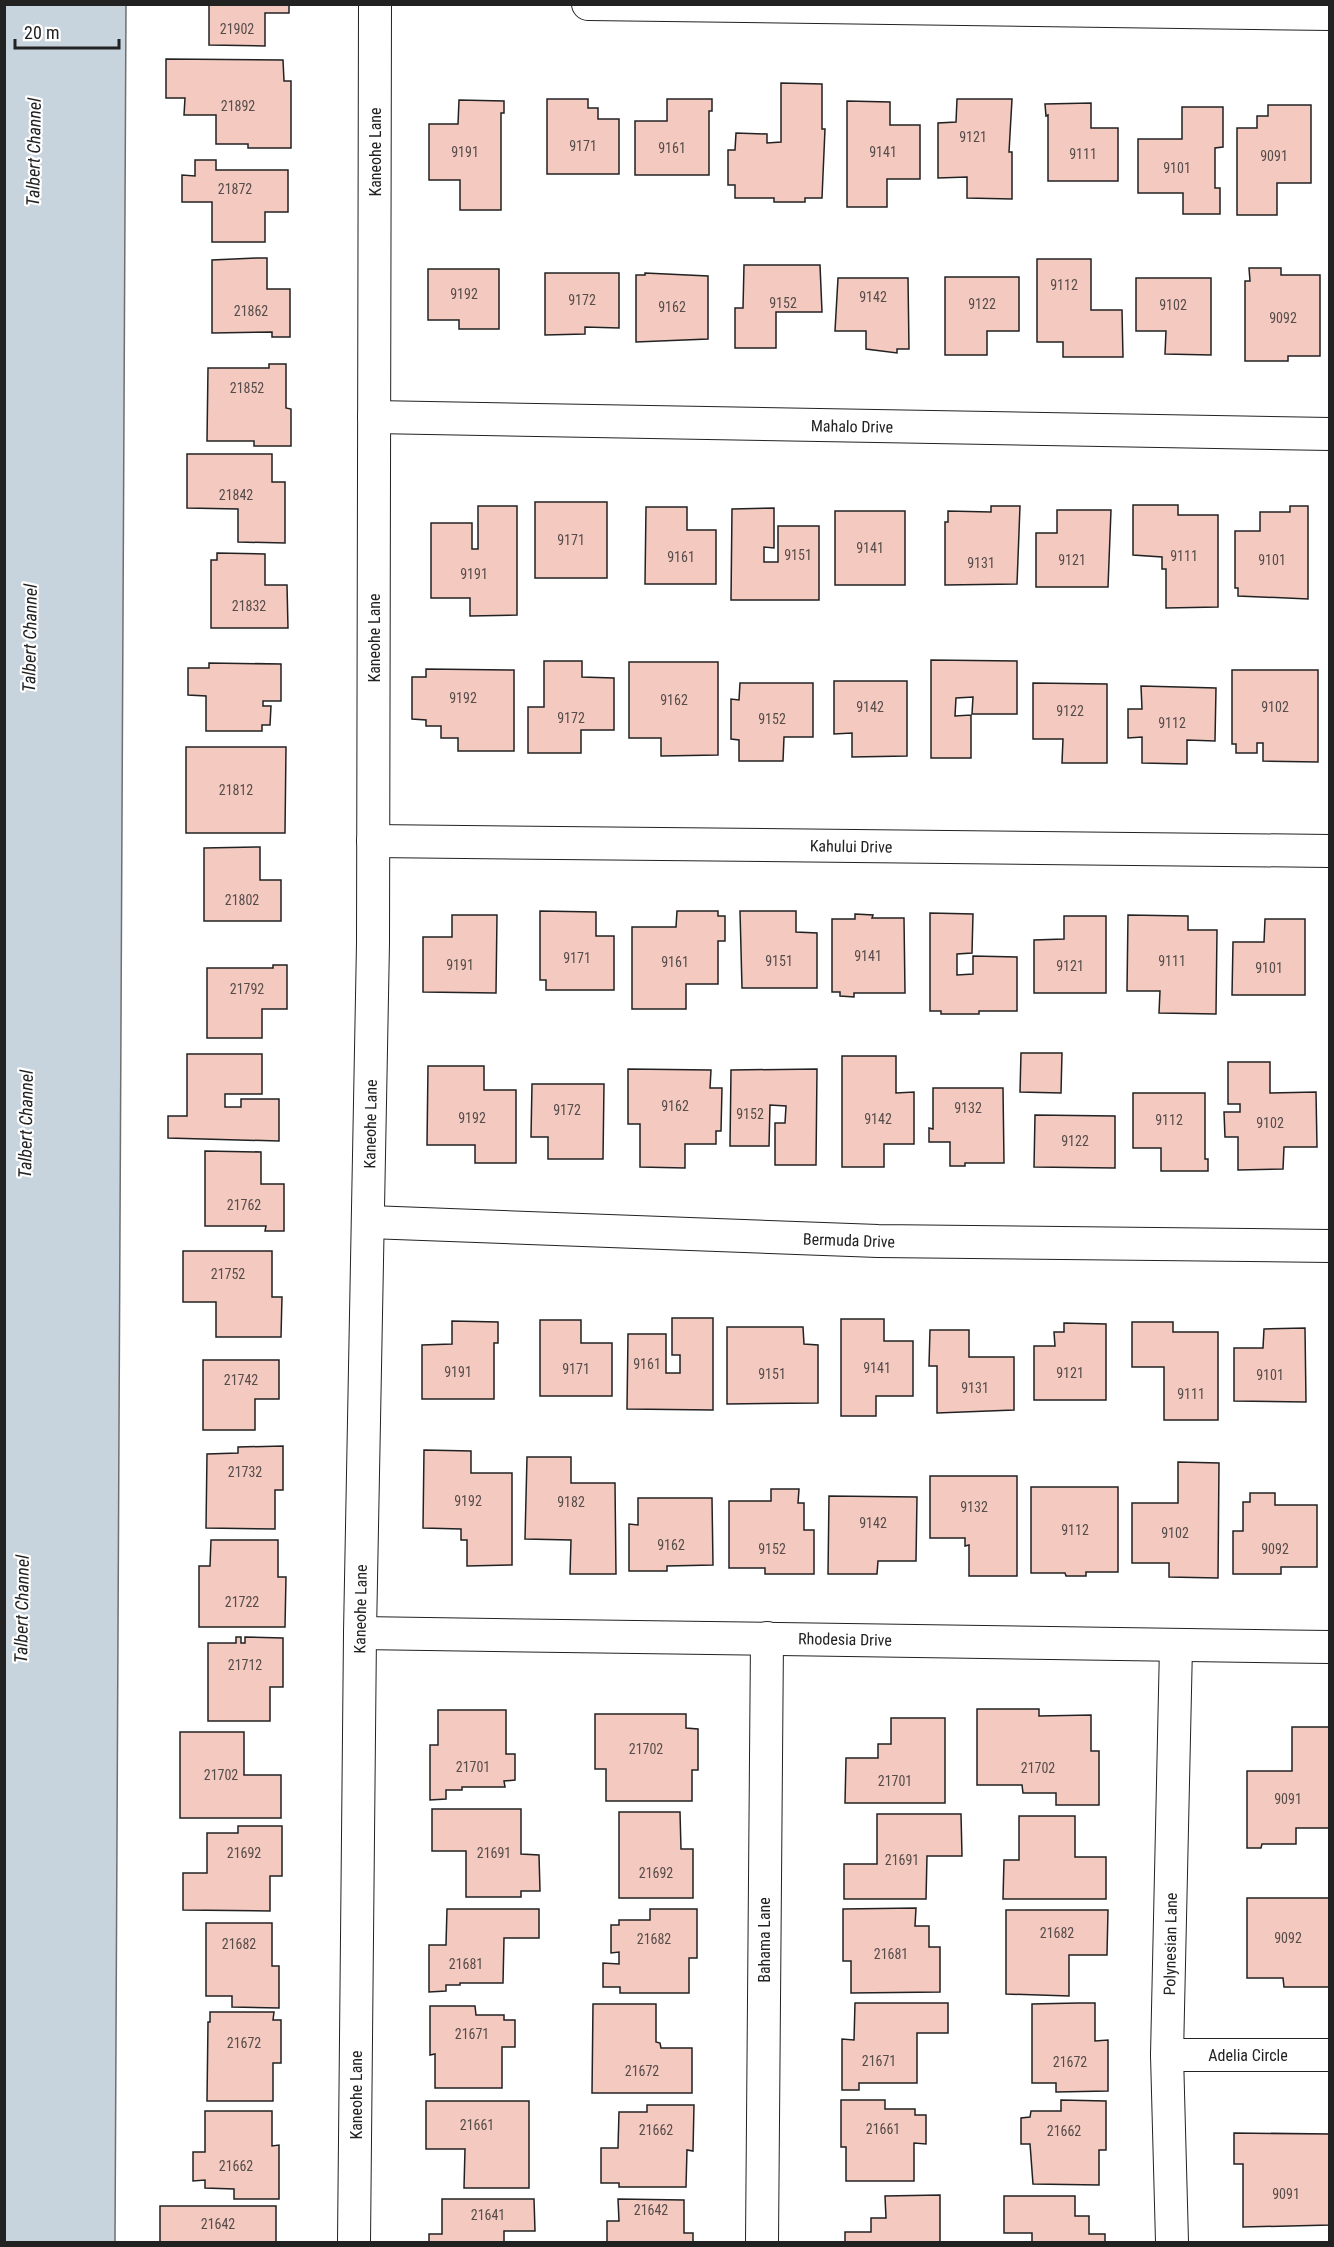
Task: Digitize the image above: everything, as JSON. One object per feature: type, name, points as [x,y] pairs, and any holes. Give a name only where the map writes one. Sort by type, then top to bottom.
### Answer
[{"type":"street","name":"Kaneohe Lane","points":[[354,2242],[360,1633],[369,1222],[373,841],[375,4]]},
{"type":"street","points":[[588,4],[1329,14]]},
{"type":"street","name":"Mahalo Drive","points":[[374,417],[1329,434]]},
{"type":"street","name":"Kahului Drive","points":[[373,841],[1329,851]]},
{"type":"street","name":"Bermuda Drive","points":[[369,1222],[878,1241],[1329,1246]]},
{"type":"street","name":"Rhodesia Drive","points":[[360,1633],[1329,1647]]},
{"type":"street","name":"Bahama Lane","points":[[762,2242],[766,1638]]},
{"type":"street","name":"Polynesian Lane","points":[[1172,2242],[1167,2055],[1176,1646]]},
{"type":"street","name":"Adelia Circle","points":[[1167,2055],[1329,2055]]},
{"type":"water","name":"Talbert Channel","points":[[5,4],[126,5],[115,2242],[5,2242]]},
{"type":"building","points":[[209,4],[289,4],[289,13],[265,13],[265,46],[209,45]]},
{"type":"building","points":[[166,59],[283,60],[284,81],[291,81],[291,148],[248,148],[248,144],[216,144],[216,115],[184,115],[185,98],[166,98]]},
{"type":"building","points":[[781,83],[822,84],[822,129],[825,129],[822,198],[805,198],[805,202],[774,202],[774,198],[735,198],[735,185],[728,185],[728,150],[735,150],[736,133],[767,134],[767,143],[781,142]]},
{"type":"building","points":[[547,99],[588,99],[588,108],[598,108],[598,119],[619,119],[619,174],[547,174]]},
{"type":"building","points":[[667,99],[712,99],[712,111],[709,111],[709,175],[635,175],[635,121],[667,121]]},
{"type":"building","points":[[957,99],[1012,99],[1009,152],[1012,152],[1012,199],[967,198],[967,177],[938,178],[938,123],[956,122]]},
{"type":"building","points":[[459,100],[504,101],[504,113],[501,113],[501,210],[460,210],[460,180],[429,180],[429,124],[458,124]]},
{"type":"building","points":[[847,101],[890,102],[890,125],[920,125],[920,179],[887,179],[887,207],[847,207]]},
{"type":"building","points":[[1091,103],[1091,128],[1118,128],[1118,181],[1048,181],[1048,115],[1046,116],[1045,104]]},
{"type":"building","points":[[1268,105],[1311,105],[1311,183],[1277,183],[1277,215],[1237,215],[1237,128],[1257,128],[1257,116],[1268,116]]},
{"type":"building","points":[[1182,107],[1223,107],[1223,147],[1215,148],[1215,188],[1220,188],[1220,214],[1183,214],[1183,193],[1138,193],[1138,139],[1182,139]]},
{"type":"building","points":[[195,160],[216,160],[216,170],[288,170],[288,212],[265,212],[265,242],[212,242],[212,202],[182,202],[182,175],[195,176]]},
{"type":"building","points":[[267,258],[267,289],[290,289],[290,337],[272,337],[272,332],[212,333],[212,260]]},
{"type":"building","points":[[1037,259],[1091,259],[1091,310],[1122,310],[1123,357],[1063,357],[1063,342],[1037,342]]},
{"type":"building","points":[[744,265],[820,265],[822,312],[776,312],[776,348],[735,348],[735,308],[743,308]]},
{"type":"building","points":[[1249,268],[1281,268],[1281,275],[1320,275],[1320,356],[1288,356],[1288,361],[1245,361],[1245,281],[1250,281]]},
{"type":"building","points":[[428,269],[499,269],[499,329],[459,329],[459,320],[428,320]]},
{"type":"building","points":[[545,273],[619,273],[619,328],[585,327],[585,334],[545,335]]},
{"type":"building","points":[[645,273],[708,276],[708,339],[636,342],[636,275],[645,275]]},
{"type":"building","points":[[945,277],[1019,277],[1019,331],[987,331],[987,355],[945,355]]},
{"type":"building","points":[[838,278],[908,278],[909,349],[897,349],[897,353],[866,349],[866,331],[835,331]]},
{"type":"building","points":[[1136,278],[1211,278],[1211,355],[1165,354],[1166,331],[1136,331]]},
{"type":"building","points":[[269,364],[286,364],[286,408],[291,409],[291,446],[254,446],[254,441],[207,441],[208,368],[269,368]]},
{"type":"building","points":[[187,454],[272,454],[272,482],[285,482],[285,543],[238,542],[238,509],[187,508]]},
{"type":"building","points":[[535,502],[607,502],[607,578],[535,578]]},
{"type":"building","points":[[1133,505],[1178,505],[1178,515],[1218,515],[1218,607],[1166,608],[1166,569],[1162,569],[1162,557],[1133,555]]},
{"type":"building","points":[[478,506],[517,506],[517,615],[470,616],[470,598],[431,598],[431,523],[472,523],[472,549],[478,549]]},
{"type":"building","points":[[991,506],[1020,506],[1017,584],[945,585],[945,522],[948,522],[948,511],[991,512]]},
{"type":"building","points":[[1290,506],[1308,506],[1308,599],[1238,596],[1238,588],[1235,588],[1235,531],[1260,531],[1260,512],[1290,512]]},
{"type":"building","points":[[646,507],[687,507],[687,530],[716,530],[716,584],[645,584]]},
{"type":"building","points":[[774,508],[774,548],[764,547],[764,562],[778,562],[778,526],[819,526],[819,600],[731,600],[732,509]]},
{"type":"building","points":[[1057,510],[1111,510],[1108,587],[1036,587],[1036,533],[1057,533]]},
{"type":"building","points":[[835,511],[905,511],[905,585],[835,585]]},
{"type":"building","points":[[217,553],[265,554],[265,585],[287,585],[288,628],[211,628],[211,560],[217,560]]},
{"type":"building","points":[[931,660],[1017,661],[1017,714],[972,714],[973,697],[956,698],[955,716],[971,715],[971,758],[931,758]]},
{"type":"building","points":[[544,661],[582,661],[582,677],[614,678],[614,730],[581,730],[581,753],[528,753],[528,707],[544,707]]},
{"type":"building","points":[[629,662],[718,662],[718,755],[661,756],[661,738],[629,738]]},
{"type":"building","points":[[209,663],[281,664],[281,701],[263,701],[263,706],[271,706],[270,725],[262,725],[262,731],[206,731],[206,696],[188,695],[188,668],[209,668]]},
{"type":"building","points":[[426,669],[514,670],[514,751],[458,751],[458,738],[441,738],[441,726],[426,726],[426,720],[412,719],[412,677],[426,677]]},
{"type":"building","points":[[1232,670],[1318,670],[1318,762],[1263,761],[1263,743],[1257,743],[1257,753],[1236,753],[1236,744],[1232,744]]},
{"type":"building","points":[[834,681],[907,681],[907,756],[852,757],[852,733],[834,734]]},
{"type":"building","points":[[740,683],[813,683],[813,737],[784,737],[783,761],[739,761],[739,740],[731,739],[731,699],[739,700]]},
{"type":"building","points":[[1033,683],[1107,684],[1107,763],[1062,763],[1063,739],[1033,739]]},
{"type":"building","points":[[1141,686],[1216,688],[1215,741],[1187,740],[1187,764],[1142,763],[1142,737],[1128,738],[1128,709],[1142,709]]},
{"type":"building","points":[[186,747],[286,747],[285,833],[186,833]]},
{"type":"building","points":[[260,847],[260,880],[281,880],[281,921],[204,921],[204,848]]},
{"type":"building","points":[[540,911],[596,912],[596,936],[614,936],[614,990],[546,990],[546,980],[540,980]]},
{"type":"building","points":[[677,911],[718,911],[718,916],[725,916],[725,941],[718,941],[718,984],[686,984],[686,1009],[632,1009],[632,927],[676,927]]},
{"type":"building","points":[[740,911],[796,911],[796,932],[817,933],[817,988],[742,988]]},
{"type":"building","points":[[930,913],[973,914],[972,953],[957,954],[957,975],[973,974],[973,956],[1017,957],[1017,1011],[941,1014],[941,1011],[930,1011]]},
{"type":"building","points":[[855,914],[873,915],[872,918],[904,918],[905,993],[854,993],[854,997],[840,996],[840,992],[832,992],[832,919],[855,919]]},
{"type":"building","points":[[452,915],[497,915],[496,993],[423,992],[423,937],[452,937]]},
{"type":"building","points":[[1128,915],[1188,916],[1188,930],[1217,930],[1216,1014],[1159,1013],[1160,991],[1127,991]]},
{"type":"building","points":[[1064,916],[1106,916],[1106,993],[1034,993],[1034,940],[1064,939]]},
{"type":"building","points":[[1265,919],[1305,919],[1305,995],[1232,995],[1233,942],[1264,942]]},
{"type":"building","points":[[273,965],[287,965],[287,1009],[262,1009],[262,1038],[207,1038],[207,968],[273,968]]},
{"type":"building","points":[[1021,1053],[1062,1053],[1061,1093],[1020,1092]]},
{"type":"building","points":[[187,1054],[262,1054],[262,1094],[225,1094],[225,1107],[241,1107],[241,1099],[279,1099],[279,1141],[168,1138],[168,1116],[187,1116]]},
{"type":"building","points":[[842,1056],[896,1056],[896,1093],[914,1092],[914,1144],[884,1144],[884,1167],[842,1167]]},
{"type":"building","points":[[1228,1062],[1270,1062],[1270,1093],[1316,1092],[1317,1147],[1284,1147],[1283,1169],[1238,1170],[1238,1137],[1225,1137],[1224,1112],[1240,1112],[1240,1104],[1228,1104]]},
{"type":"building","points":[[428,1066],[484,1066],[484,1090],[516,1090],[516,1163],[475,1163],[475,1145],[427,1145]]},
{"type":"building","points":[[628,1069],[711,1070],[710,1088],[722,1088],[721,1131],[716,1131],[716,1144],[685,1144],[685,1168],[640,1167],[640,1124],[628,1124]]},
{"type":"building","points":[[817,1069],[816,1165],[775,1165],[775,1123],[785,1123],[786,1106],[770,1105],[769,1146],[730,1146],[731,1070]]},
{"type":"building","points":[[532,1084],[604,1084],[603,1159],[548,1159],[548,1137],[531,1137]]},
{"type":"building","points":[[933,1088],[1003,1088],[1004,1163],[965,1163],[965,1166],[950,1166],[950,1142],[929,1142],[929,1128],[933,1129]]},
{"type":"building","points":[[1133,1093],[1205,1093],[1205,1159],[1208,1159],[1208,1171],[1161,1171],[1161,1148],[1133,1148]]},
{"type":"building","points":[[1035,1115],[1115,1116],[1115,1168],[1034,1167]]},
{"type":"building","points":[[205,1151],[261,1152],[261,1184],[284,1184],[284,1231],[265,1231],[266,1226],[205,1226]]},
{"type":"building","points":[[183,1251],[272,1251],[272,1297],[282,1297],[281,1337],[216,1337],[216,1302],[183,1302]]},
{"type":"building","points":[[672,1318],[713,1318],[713,1410],[627,1409],[628,1334],[666,1334],[666,1373],[680,1373],[680,1355],[672,1355]]},
{"type":"building","points":[[841,1319],[884,1319],[884,1341],[913,1341],[913,1396],[876,1396],[876,1416],[841,1416]]},
{"type":"building","points":[[540,1320],[581,1320],[581,1343],[612,1343],[612,1396],[540,1396]]},
{"type":"building","points":[[452,1321],[498,1322],[498,1343],[494,1343],[494,1399],[422,1399],[422,1345],[452,1344]]},
{"type":"building","points":[[1132,1322],[1173,1322],[1173,1332],[1218,1332],[1218,1420],[1164,1420],[1164,1367],[1132,1367]]},
{"type":"building","points":[[1064,1323],[1106,1324],[1106,1400],[1034,1400],[1034,1346],[1055,1346],[1054,1332],[1064,1332]]},
{"type":"building","points":[[727,1327],[803,1327],[804,1344],[818,1345],[818,1403],[727,1404]]},
{"type":"building","points":[[1305,1328],[1306,1402],[1234,1401],[1234,1348],[1263,1348],[1264,1329]]},
{"type":"building","points":[[930,1330],[969,1330],[969,1357],[1014,1357],[1014,1410],[937,1413],[937,1366],[929,1366]]},
{"type":"building","points":[[203,1360],[279,1360],[279,1399],[255,1399],[255,1430],[203,1430]]},
{"type":"building","points":[[283,1446],[283,1490],[275,1490],[275,1529],[206,1528],[207,1454],[238,1453],[238,1447]]},
{"type":"building","points":[[424,1450],[471,1451],[471,1473],[512,1473],[512,1565],[467,1566],[467,1540],[461,1540],[461,1529],[423,1528]]},
{"type":"building","points":[[527,1457],[571,1457],[571,1483],[615,1483],[616,1574],[570,1574],[571,1540],[525,1539]]},
{"type":"building","points":[[1178,1462],[1219,1463],[1218,1578],[1169,1577],[1169,1563],[1132,1563],[1132,1503],[1178,1503]]},
{"type":"building","points":[[930,1476],[1017,1476],[1017,1576],[969,1576],[969,1545],[965,1546],[965,1538],[930,1538]]},
{"type":"building","points":[[1031,1487],[1118,1487],[1118,1572],[1086,1572],[1086,1576],[1066,1576],[1065,1573],[1031,1573]]},
{"type":"building","points":[[771,1489],[799,1489],[798,1503],[804,1503],[804,1530],[814,1530],[814,1574],[765,1574],[765,1568],[729,1568],[729,1501],[771,1501]]},
{"type":"building","points":[[1250,1493],[1275,1493],[1275,1505],[1317,1505],[1317,1567],[1281,1567],[1281,1574],[1233,1574],[1233,1531],[1243,1531],[1243,1502],[1250,1502]]},
{"type":"building","points":[[829,1496],[917,1497],[916,1561],[878,1561],[877,1574],[828,1574]]},
{"type":"building","points":[[638,1498],[712,1498],[713,1565],[667,1566],[667,1571],[629,1571],[629,1524],[638,1525]]},
{"type":"building","points":[[211,1540],[278,1540],[278,1577],[286,1577],[285,1627],[199,1627],[199,1566],[210,1566]]},
{"type":"building","points":[[236,1637],[241,1637],[241,1643],[245,1643],[245,1637],[283,1638],[283,1687],[270,1687],[270,1721],[208,1721],[208,1643],[236,1643]]},
{"type":"building","points":[[977,1709],[1039,1709],[1039,1716],[1091,1715],[1091,1751],[1099,1751],[1099,1805],[1056,1805],[1056,1793],[1023,1793],[1022,1785],[977,1785]]},
{"type":"building","points":[[438,1710],[506,1710],[506,1754],[515,1754],[515,1780],[504,1781],[505,1787],[462,1787],[462,1790],[446,1790],[446,1799],[430,1800],[430,1745],[438,1745]]},
{"type":"building","points":[[595,1714],[686,1714],[686,1728],[698,1729],[698,1770],[692,1770],[692,1801],[606,1801],[606,1769],[595,1769]]},
{"type":"building","points":[[891,1718],[945,1718],[945,1803],[845,1803],[846,1758],[878,1758],[878,1744],[891,1744]]},
{"type":"building","points":[[1292,1727],[1330,1727],[1330,1828],[1296,1828],[1296,1844],[1262,1844],[1261,1848],[1247,1848],[1247,1771],[1292,1771]]},
{"type":"building","points":[[180,1732],[244,1732],[244,1775],[281,1775],[281,1818],[180,1818]]},
{"type":"building","points":[[432,1809],[521,1809],[521,1854],[539,1855],[540,1891],[521,1891],[521,1897],[466,1897],[466,1851],[432,1851]]},
{"type":"building","points":[[619,1812],[680,1812],[681,1849],[693,1849],[693,1898],[619,1898]]},
{"type":"building","points":[[877,1814],[961,1814],[962,1856],[927,1856],[926,1899],[844,1899],[844,1864],[877,1864]]},
{"type":"building","points":[[1019,1816],[1075,1816],[1075,1857],[1106,1857],[1106,1899],[1003,1899],[1004,1860],[1019,1860]]},
{"type":"building","points":[[238,1826],[282,1826],[282,1876],[270,1876],[270,1911],[183,1910],[183,1873],[207,1873],[207,1833],[238,1833]]},
{"type":"building","points":[[1247,1898],[1330,1898],[1330,1987],[1284,1987],[1283,1978],[1247,1978]]},
{"type":"building","points":[[916,1908],[915,1926],[929,1926],[929,1947],[940,1947],[940,1992],[851,1993],[851,1961],[843,1961],[843,1909]]},
{"type":"building","points":[[447,1909],[539,1909],[539,1938],[504,1938],[503,1983],[460,1983],[460,1985],[446,1985],[446,1991],[429,1992],[429,1945],[446,1945]]},
{"type":"building","points":[[650,1909],[697,1909],[697,1958],[689,1958],[689,1993],[620,1993],[620,1987],[603,1987],[603,1963],[619,1964],[619,1952],[611,1953],[611,1925],[619,1925],[619,1920],[650,1920]]},
{"type":"building","points":[[1006,1910],[1108,1910],[1107,1955],[1069,1955],[1069,1996],[1006,1994]]},
{"type":"building","points":[[206,1923],[272,1923],[272,1966],[279,1966],[279,2008],[232,2007],[232,1996],[206,1996]]},
{"type":"building","points":[[855,2003],[948,2003],[948,2033],[917,2033],[917,2083],[859,2083],[859,2090],[842,2090],[842,2039],[854,2040]]},
{"type":"building","points":[[1095,2003],[1095,2041],[1108,2040],[1108,2091],[1056,2092],[1056,2083],[1032,2083],[1032,2004]]},
{"type":"building","points":[[593,2004],[656,2004],[656,2042],[660,2043],[661,2048],[692,2048],[692,2093],[592,2093]]},
{"type":"building","points":[[430,2006],[475,2006],[476,2015],[504,2015],[504,2020],[515,2020],[515,2047],[502,2047],[502,2088],[435,2088],[435,2054],[430,2055]]},
{"type":"building","points":[[210,2012],[274,2012],[273,2020],[281,2020],[281,2063],[273,2063],[273,2101],[207,2101]]},
{"type":"building","points":[[841,2100],[885,2100],[885,2109],[915,2109],[915,2115],[926,2115],[926,2144],[914,2143],[914,2181],[846,2181],[846,2147],[841,2147]]},
{"type":"building","points":[[1061,2100],[1106,2101],[1106,2150],[1099,2150],[1099,2185],[1033,2184],[1030,2144],[1021,2144],[1021,2118],[1030,2117],[1031,2111],[1061,2111]]},
{"type":"building","points":[[426,2101],[529,2101],[529,2188],[464,2188],[465,2149],[426,2149]]},
{"type":"building","points":[[647,2105],[694,2105],[693,2151],[687,2150],[686,2187],[619,2187],[619,2183],[601,2183],[601,2148],[618,2148],[619,2112],[647,2112]]},
{"type":"building","points":[[205,2111],[272,2111],[272,2146],[279,2145],[279,2199],[234,2199],[234,2189],[205,2188],[205,2180],[193,2181],[193,2152],[205,2152]]},
{"type":"building","points":[[1234,2133],[1330,2134],[1330,2225],[1243,2227],[1243,2164],[1234,2164]]},
{"type":"building","points":[[940,2195],[940,2242],[845,2242],[845,2232],[871,2232],[871,2218],[886,2218],[885,2196]]},
{"type":"building","points":[[1004,2196],[1075,2196],[1075,2216],[1089,2216],[1089,2234],[1105,2234],[1105,2242],[1032,2242],[1032,2233],[1004,2233]]},
{"type":"building","points":[[442,2199],[534,2199],[535,2231],[504,2231],[504,2242],[429,2242],[429,2234],[442,2234]]},
{"type":"building","points":[[618,2199],[684,2200],[684,2233],[693,2233],[693,2242],[607,2242],[607,2221],[619,2221]]},
{"type":"building","points":[[160,2206],[276,2206],[276,2242],[160,2242]]}]
